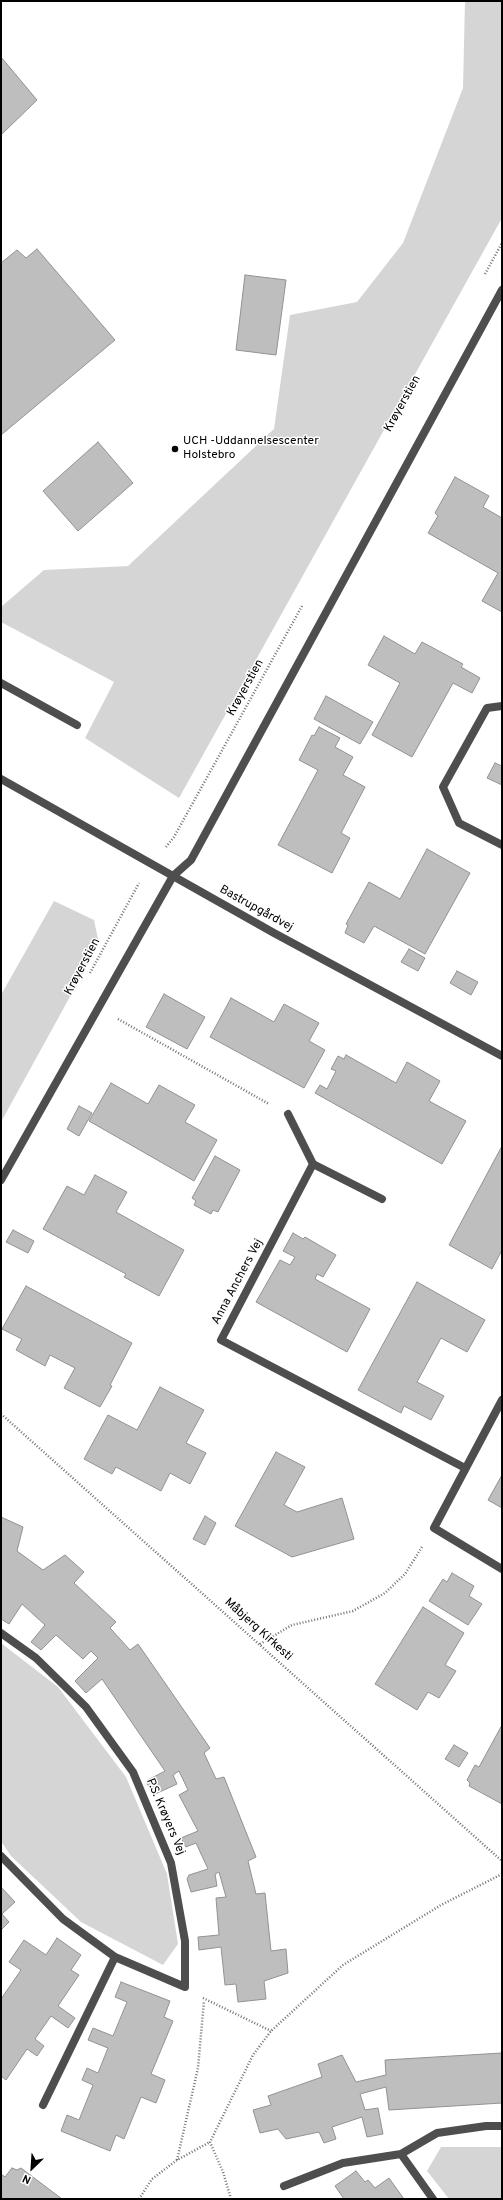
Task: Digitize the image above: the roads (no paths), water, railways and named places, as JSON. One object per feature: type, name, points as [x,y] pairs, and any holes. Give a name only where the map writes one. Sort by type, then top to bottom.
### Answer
[{"type":"street","points":[[1,1180],[173,876],[191,860],[502,290]]},
{"type":"street","points":[[1,683],[77,725]]},
{"type":"street","points":[[502,706],[487,708],[443,787],[458,823],[502,845]]},
{"type":"street","name":"Bastrupgårdvej","points":[[1,779],[173,876],[502,1056]]},
{"type":"street","points":[[288,1114],[313,1164],[382,1199]]},
{"type":"street","name":"Anna Anchers Vej","points":[[313,1164],[221,1340],[465,1468]]},
{"type":"street","points":[[502,1400],[434,1528],[502,1569]]},
{"type":"street","name":"P.S. Krøyers Vej","points":[[1,1633],[36,1658],[86,1707],[133,1772],[171,1863],[185,1941],[185,1987],[115,1957]]},
{"type":"street","points":[[1,1856],[63,1919],[115,1957],[43,2105]]},
{"type":"street","points":[[284,2186],[342,2163],[401,2154],[437,2133],[486,2126],[502,2126]]},
{"type":"street","points":[[401,2154],[433,2199]]},
{"type":"place","name":"UCH -Uddannelsescenter Holstebro","points":[[175,449]]}]
